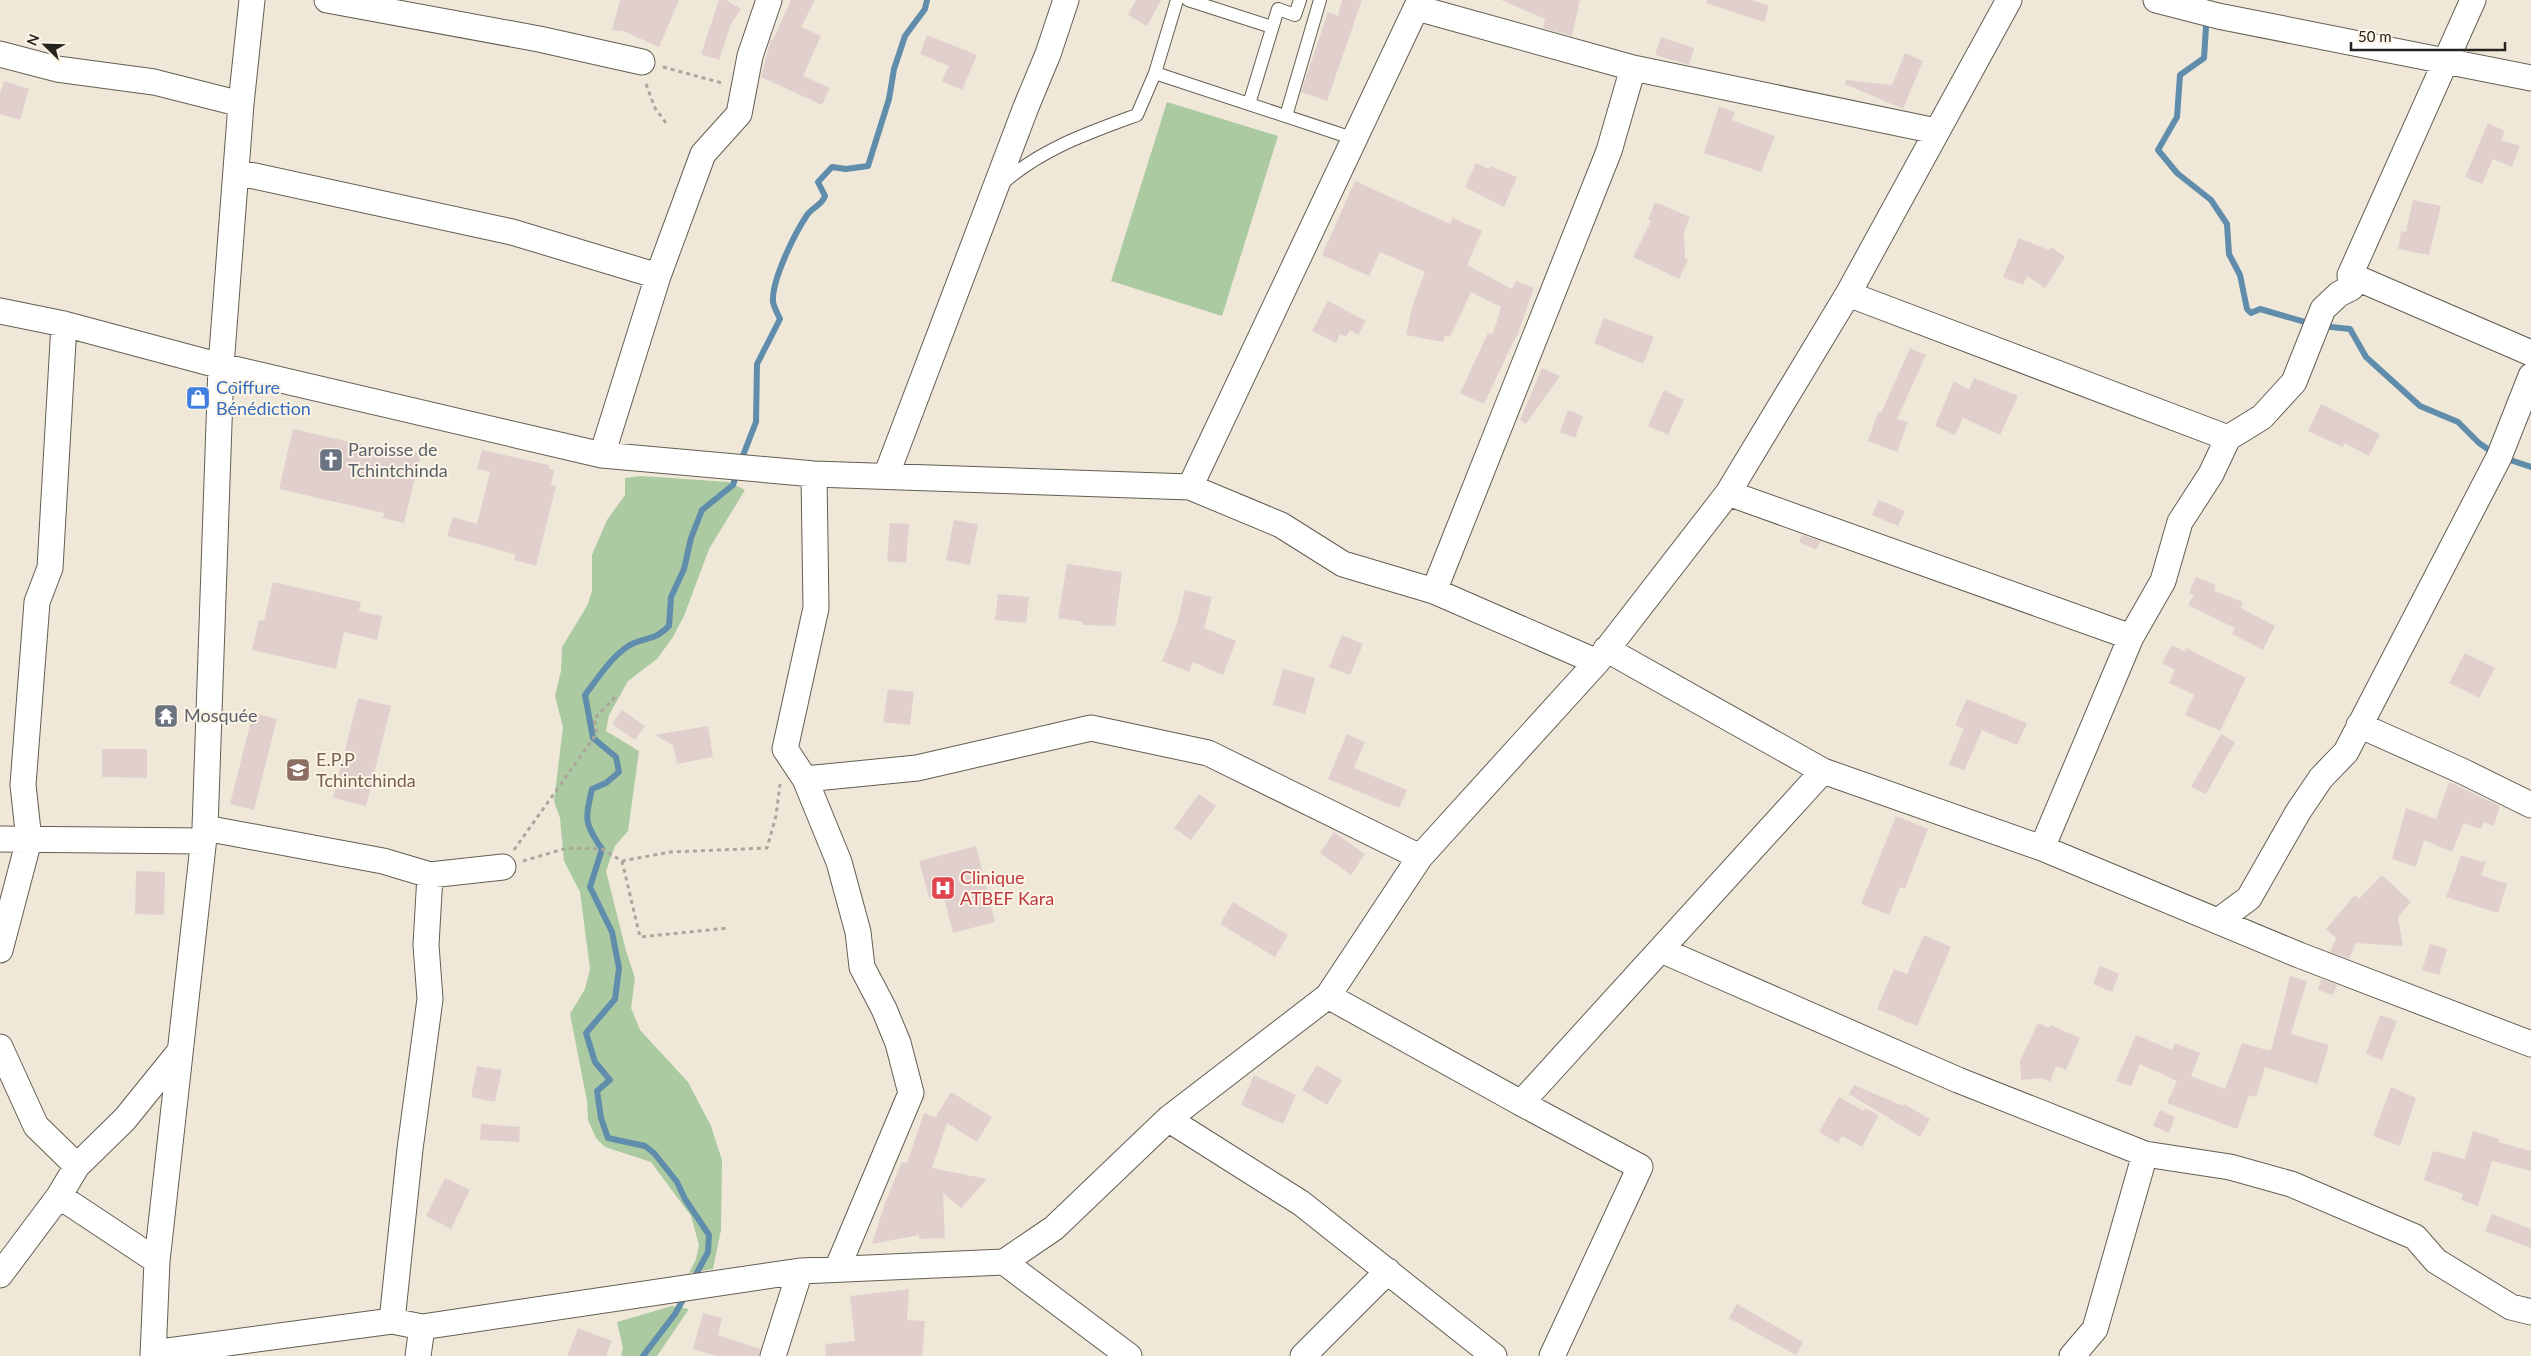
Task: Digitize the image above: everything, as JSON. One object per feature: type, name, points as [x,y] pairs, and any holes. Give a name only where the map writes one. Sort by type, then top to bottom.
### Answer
[{"type":"street","points":[[252,0],[241,104],[221,366],[204,834],[157,1261],[153,1355],[392,1322],[422,1327],[800,1271],[1004,1262],[1054,1228],[1168,1118],[1328,996],[1420,857],[1601,656],[1728,493],[1848,294],[2008,0]]},
{"type":"street","points":[[327,0],[539,39],[642,62]]},
{"type":"street","points":[[602,455],[658,276],[703,154],[740,114],[750,56],[769,0]]},
{"type":"street","points":[[886,476],[994,190],[1048,54],[1066,0]]},
{"type":"street","points":[[2156,0],[2246,10],[2444,61],[2531,78]]},
{"type":"street","points":[[2042,848],[2131,637],[2164,581],[2180,522],[2211,474],[2228,438],[2262,417],[2294,382],[2323,308],[2339,294],[2351,288],[2350,275],[2444,61],[2473,0]]},
{"type":"street","points":[[1190,487],[1419,4],[1633,68],[1936,131]]},
{"type":"street","points":[[0,54],[57,69],[154,82],[241,104]]},
{"type":"street","points":[[1434,591],[1608,151],[1633,68]]},
{"type":"street","points":[[236,172],[512,232],[658,276]]},
{"type":"street","points":[[2350,275],[2531,353]]},
{"type":"street","points":[[1848,294],[2228,438]]},
{"type":"street","points":[[0,311],[64,324],[221,366],[602,455],[814,474],[1190,487],[1281,525],[1343,564],[1434,591],[1601,656],[1823,771],[2042,848],[2299,955],[2531,1044]]},
{"type":"street","points":[[0,950],[29,840],[23,785],[37,602],[50,568],[64,324]]},
{"type":"street","points":[[2218,922],[2249,898],[2298,812],[2321,778],[2346,752],[2499,457],[2531,376]]},
{"type":"street","points":[[814,474],[816,608],[785,749],[805,779],[838,862],[858,932],[862,967],[884,1009],[898,1043],[911,1093],[837,1269]]},
{"type":"street","points":[[1728,493],[2131,637]]},
{"type":"street","points":[[2359,725],[2462,770],[2531,805]]},
{"type":"street","points":[[805,779],[917,768],[1091,728],[1208,752],[1420,857]]},
{"type":"street","points":[[1521,1103],[1823,771]]},
{"type":"street","points":[[0,839],[29,840],[204,834],[383,862],[430,876],[503,867]]},
{"type":"street","points":[[392,1322],[410,1149],[430,1000],[426,945],[430,876]]},
{"type":"street","points":[[1661,950],[1958,1080],[2145,1154],[2230,1167],[2291,1184],[2416,1237],[2436,1260],[2511,1308],[2531,1312]]},
{"type":"street","points":[[1328,996],[1640,1167],[1552,1356]]},
{"type":"street","points":[[0,1048],[36,1126],[77,1166]]},
{"type":"street","points":[[0,1274],[59,1196],[77,1166],[125,1119],[180,1051]]},
{"type":"street","points":[[1168,1118],[1301,1203],[1494,1356]]},
{"type":"street","points":[[2072,1356],[2095,1329],[2145,1154]]},
{"type":"street","points":[[59,1196],[157,1261]]},
{"type":"street","points":[[1004,1262],[1129,1356]]},
{"type":"street","points":[[774,1356],[800,1271]]},
{"type":"street","points":[[1303,1356],[1388,1271]]},
{"type":"street","points":[[418,1356],[422,1327]]},
{"type":"lane","points":[[994,190],[1017,170],[1063,142],[1137,115],[1155,73],[1177,0]]},
{"type":"lane","points":[[1188,0],[1272,27]]},
{"type":"lane","points":[[1295,15],[1300,0]]},
{"type":"lane","points":[[1286,116],[1320,0]]},
{"type":"lane","points":[[1249,104],[1278,9],[1314,20]]},
{"type":"lane","points":[[1155,73],[1355,139]]},
{"type":"path","points":[[666,123],[655,108],[646,84],[642,62],[723,83],[743,92]]},
{"type":"path","points":[[503,867],[597,734],[594,719],[615,697]]},
{"type":"path","points":[[503,867],[567,848],[602,849],[622,861],[670,852],[767,848],[776,816],[785,749]]},
{"type":"path","points":[[622,861],[640,937],[728,928]]},
{"type":"green space","points":[[1167,102],[1278,136],[1222,316],[1111,281]]},
{"type":"green space","points":[[641,476],[729,482],[745,490],[709,549],[684,616],[673,637],[657,659],[628,681],[609,715],[606,731],[639,751],[628,831],[615,846],[606,871],[626,951],[635,978],[631,1008],[640,1030],[688,1082],[711,1126],[722,1160],[721,1230],[713,1269],[689,1273],[696,1259],[699,1245],[691,1216],[651,1162],[605,1147],[596,1138],[588,1120],[587,1101],[570,1014],[585,989],[590,969],[580,892],[564,861],[560,818],[554,801],[563,727],[555,696],[561,671],[562,647],[587,606],[592,591],[592,555],[607,520],[625,495],[625,478]]},
{"type":"green space","points":[[672,1306],[689,1309],[657,1356],[621,1356],[623,1348],[617,1322]]},
{"type":"building","points":[[620,0],[679,0],[659,47],[623,31],[612,30]]},
{"type":"building","points":[[719,0],[726,0],[741,9],[731,24],[719,60],[701,54]]},
{"type":"building","points":[[791,0],[815,0],[801,27],[821,36],[803,76],[830,88],[822,105],[761,77],[771,39],[773,40]]},
{"type":"building","points":[[1136,0],[1161,0],[1147,26],[1128,15]]},
{"type":"building","points":[[1342,0],[1362,0],[1327,101],[1301,92],[1328,12],[1338,16]]},
{"type":"building","points":[[1501,0],[1580,0],[1572,36],[1543,28],[1545,19]]},
{"type":"building","points":[[1707,0],[1752,0],[1769,6],[1764,22],[1706,3]]},
{"type":"building","points":[[927,35],[977,55],[962,90],[942,81],[949,66],[920,54]]},
{"type":"building","points":[[1661,37],[1694,48],[1689,65],[1655,55]]},
{"type":"building","points":[[1905,53],[1923,61],[1903,109],[1845,84],[1846,80],[1892,85]]},
{"type":"building","points":[[4,81],[29,89],[20,120],[0,114],[0,94]]},
{"type":"building","points":[[1719,106],[1735,112],[1732,120],[1775,136],[1761,172],[1704,153]]},
{"type":"building","points":[[2488,123],[2505,131],[2501,140],[2520,146],[2512,167],[2493,159],[2482,184],[2465,177]]},
{"type":"building","points":[[1476,163],[1489,169],[1490,166],[1517,177],[1504,207],[1465,187]]},
{"type":"building","points":[[1355,181],[1450,224],[1453,218],[1482,231],[1467,265],[1512,289],[1516,281],[1534,288],[1516,339],[1484,404],[1460,393],[1488,333],[1493,334],[1501,307],[1471,292],[1450,337],[1445,336],[1443,342],[1406,335],[1412,307],[1425,272],[1380,252],[1369,276],[1322,255]]},
{"type":"building","points":[[2413,200],[2441,206],[2429,255],[2398,249],[2401,231],[2406,232]]},
{"type":"building","points":[[1655,202],[1690,217],[1684,232],[1685,259],[1688,260],[1679,279],[1633,257],[1651,221],[1648,220]]},
{"type":"building","points":[[2019,238],[2049,250],[2051,247],[2065,257],[2045,288],[2027,276],[2023,285],[2003,277]]},
{"type":"building","points":[[1328,301],[1366,321],[1358,335],[1350,330],[1346,337],[1340,334],[1336,343],[1312,331]]},
{"type":"building","points":[[1604,318],[1654,337],[1643,364],[1594,343]]},
{"type":"building","points":[[1910,348],[1926,355],[1897,419],[1908,422],[1897,452],[1868,441],[1878,412],[1881,413]]},
{"type":"building","points":[[1542,368],[1560,376],[1526,424],[1520,420]]},
{"type":"building","points":[[1974,378],[2018,396],[2000,435],[1963,418],[1955,435],[1935,426],[1954,381],[1969,390]]},
{"type":"building","points":[[1664,390],[1684,400],[1668,435],[1648,426]]},
{"type":"building","points":[[2321,404],[2380,434],[2369,456],[2344,443],[2343,447],[2308,431]]},
{"type":"building","points":[[1568,410],[1583,416],[1575,438],[1560,432]]},
{"type":"building","points":[[293,429],[398,453],[400,448],[421,453],[404,523],[383,518],[384,513],[279,489]]},
{"type":"building","points":[[482,450],[549,465],[549,469],[554,470],[551,485],[556,486],[536,566],[514,560],[515,554],[447,536],[453,517],[477,524],[490,472],[477,469]]},
{"type":"building","points":[[1879,500],[1905,511],[1898,526],[1872,515]]},
{"type":"building","points":[[954,520],[978,524],[970,565],[946,560]]},
{"type":"building","points":[[890,523],[909,524],[906,563],[887,561]]},
{"type":"building","points":[[1802,535],[1821,541],[1816,550],[1799,542]]},
{"type":"building","points":[[1067,564],[1122,572],[1115,626],[1083,625],[1083,622],[1058,618]]},
{"type":"building","points":[[2196,577],[2216,585],[2214,591],[2243,602],[2241,608],[2275,626],[2263,650],[2232,634],[2235,628],[2188,605],[2194,595],[2189,593]]},
{"type":"building","points":[[273,582],[361,602],[359,611],[382,616],[377,640],[344,632],[336,669],[252,650],[259,620],[264,621]]},
{"type":"building","points":[[1185,590],[1212,597],[1204,628],[1236,641],[1223,675],[1193,662],[1189,672],[1162,661],[1177,624]]},
{"type":"building","points":[[998,594],[1029,597],[1026,623],[995,620]]},
{"type":"building","points":[[1342,635],[1363,644],[1350,675],[1329,667]]},
{"type":"building","points":[[2172,645],[2185,652],[2186,648],[2246,678],[2220,731],[2185,715],[2194,695],[2169,683],[2175,670],[2162,663]]},
{"type":"building","points":[[2465,653],[2495,668],[2479,698],[2449,683]]},
{"type":"building","points":[[1283,669],[1315,678],[1305,714],[1273,705]]},
{"type":"building","points":[[888,689],[914,692],[910,725],[883,722]]},
{"type":"building","points":[[358,698],[391,706],[366,806],[333,798]]},
{"type":"building","points":[[1967,699],[2027,723],[2017,745],[1982,730],[1964,771],[1949,764],[1964,729],[1955,725]]},
{"type":"building","points":[[622,710],[645,726],[635,740],[612,724]]},
{"type":"building","points":[[253,713],[277,719],[254,810],[230,804]]},
{"type":"building","points":[[708,726],[713,757],[677,764],[673,745],[654,735]]},
{"type":"building","points":[[1347,734],[1365,742],[1354,768],[1407,790],[1399,808],[1328,779]]},
{"type":"building","points":[[2221,734],[2235,742],[2206,794],[2191,787]]},
{"type":"building","points":[[102,749],[147,749],[147,778],[102,777]]},
{"type":"building","points":[[2449,782],[2500,806],[2494,826],[2484,822],[2481,829],[2464,823],[2452,852],[2424,840],[2416,867],[2392,859],[2406,808],[2436,819]]},
{"type":"building","points":[[1199,794],[1216,806],[1191,840],[1174,828]]},
{"type":"building","points":[[1896,816],[1928,829],[1905,889],[1900,887],[1889,915],[1861,904]]},
{"type":"building","points":[[1334,832],[1365,854],[1351,875],[1320,853]]},
{"type":"building","points":[[976,846],[995,922],[953,933],[943,893],[929,897],[919,861]]},
{"type":"building","points":[[2461,855],[2481,862],[2486,861],[2481,875],[2507,884],[2498,913],[2446,897]]},
{"type":"building","points":[[136,871],[165,872],[164,915],[135,914]]},
{"type":"building","points":[[2382,875],[2411,902],[2398,917],[2403,946],[2356,943],[2349,959],[2330,952],[2336,938],[2326,929],[2355,895],[2359,899]]},
{"type":"building","points":[[1233,902],[1288,935],[1275,957],[1220,924]]},
{"type":"building","points":[[1924,935],[1951,947],[1917,1026],[1877,1009],[1894,969],[1907,974]]},
{"type":"building","points":[[2430,944],[2447,949],[2439,975],[2422,970]]},
{"type":"building","points":[[2100,966],[2119,974],[2112,992],[2093,984]]},
{"type":"building","points":[[2290,976],[2307,981],[2291,1034],[2329,1045],[2317,1084],[2265,1067],[2256,1097],[2249,1095],[2237,1129],[2167,1103],[2177,1081],[2140,1064],[2131,1086],[2116,1081],[2136,1035],[2172,1050],[2175,1043],[2200,1053],[2191,1076],[2225,1089],[2242,1043],[2271,1051]]},
{"type":"building","points":[[2321,979],[2337,985],[2333,995],[2318,990]]},
{"type":"building","points":[[2380,1015],[2397,1021],[2382,1060],[2366,1054]]},
{"type":"building","points":[[2038,1023],[2049,1028],[2050,1025],[2080,1038],[2066,1070],[2056,1066],[2050,1082],[2041,1078],[2021,1080],[2020,1061]]},
{"type":"building","points":[[1317,1065],[1342,1080],[1327,1105],[1302,1090]]},
{"type":"building","points":[[477,1066],[502,1070],[495,1102],[471,1097]]},
{"type":"building","points":[[1254,1075],[1296,1095],[1283,1124],[1241,1105]]},
{"type":"building","points":[[1854,1085],[1903,1106],[1904,1104],[1930,1119],[1920,1137],[1849,1094]]},
{"type":"building","points":[[2391,1087],[2416,1098],[2400,1146],[2373,1136]]},
{"type":"building","points":[[951,1092],[992,1117],[977,1142],[947,1123],[932,1168],[987,1179],[961,1208],[943,1193],[945,1238],[919,1239],[919,1235],[872,1244],[885,1203],[902,1162],[907,1163],[924,1113],[938,1118],[936,1116]]},
{"type":"building","points":[[1839,1097],[1864,1111],[1865,1108],[1879,1115],[1862,1147],[1842,1136],[1838,1143],[1819,1132]]},
{"type":"building","points":[[2160,1110],[2175,1117],[2169,1133],[2153,1126]]},
{"type":"building","points":[[481,1124],[520,1127],[519,1142],[480,1140]]},
{"type":"building","points":[[2473,1131],[2499,1139],[2498,1142],[2531,1151],[2531,1171],[2492,1161],[2478,1206],[2461,1200],[2463,1194],[2424,1180],[2433,1151],[2465,1159]]},
{"type":"building","points":[[445,1178],[470,1190],[451,1229],[426,1216]]},
{"type":"building","points":[[2492,1214],[2531,1229],[2531,1248],[2485,1231]]},
{"type":"building","points":[[909,1289],[907,1320],[925,1321],[922,1356],[826,1356],[825,1344],[855,1341],[850,1296]]},
{"type":"building","points":[[1737,1304],[1803,1342],[1796,1355],[1729,1318]]},
{"type":"building","points":[[703,1313],[722,1318],[718,1335],[760,1349],[759,1356],[717,1356],[693,1349]]},
{"type":"building","points":[[578,1328],[612,1341],[606,1356],[567,1356]]},
{"type":"waterway","points":[[740,463],[756,422],[757,364],[780,319],[773,303],[776,281],[785,256],[807,215],[822,202],[825,196],[818,182],[832,167],[846,169],[868,166],[889,99],[894,69],[905,36],[925,9],[927,0]]},
{"type":"waterway","points":[[2206,27],[2204,58],[2180,75],[2177,117],[2158,150],[2177,173],[2211,200],[2227,224],[2229,254],[2240,275],[2247,309],[2251,313],[2260,309],[2312,324]]},
{"type":"waterway","points":[[2322,326],[2350,329],[2366,357],[2420,406],[2458,422],[2479,443],[2495,454]]},
{"type":"waterway","points":[[2504,458],[2531,467]]},
{"type":"waterway","points":[[693,1280],[708,1252],[709,1235],[685,1199],[677,1182],[654,1153],[645,1146],[608,1138],[601,1118],[597,1091],[610,1080],[595,1062],[586,1033],[615,999],[619,968],[612,932],[590,887],[602,849],[589,827],[587,815],[592,789],[606,783],[619,772],[616,757],[593,738],[585,695],[607,666],[627,647],[655,636],[669,626],[671,597],[684,569],[691,538],[702,510],[733,485],[737,472]]},
{"type":"waterway","points":[[643,1356],[675,1314],[685,1296]]},
{"type":"place","name":"Coiffure Bénédiction","points":[[198,398]]},
{"type":"place","name":"Paroisse de Tchintchinda","points":[[331,460]]},
{"type":"place","name":"Mosquée","points":[[166,716]]},
{"type":"place","name":"E.P.P Tchintchinda","points":[[298,770]]},
{"type":"place","name":"Clinique ATBEF Kara","points":[[943,888]]}]
